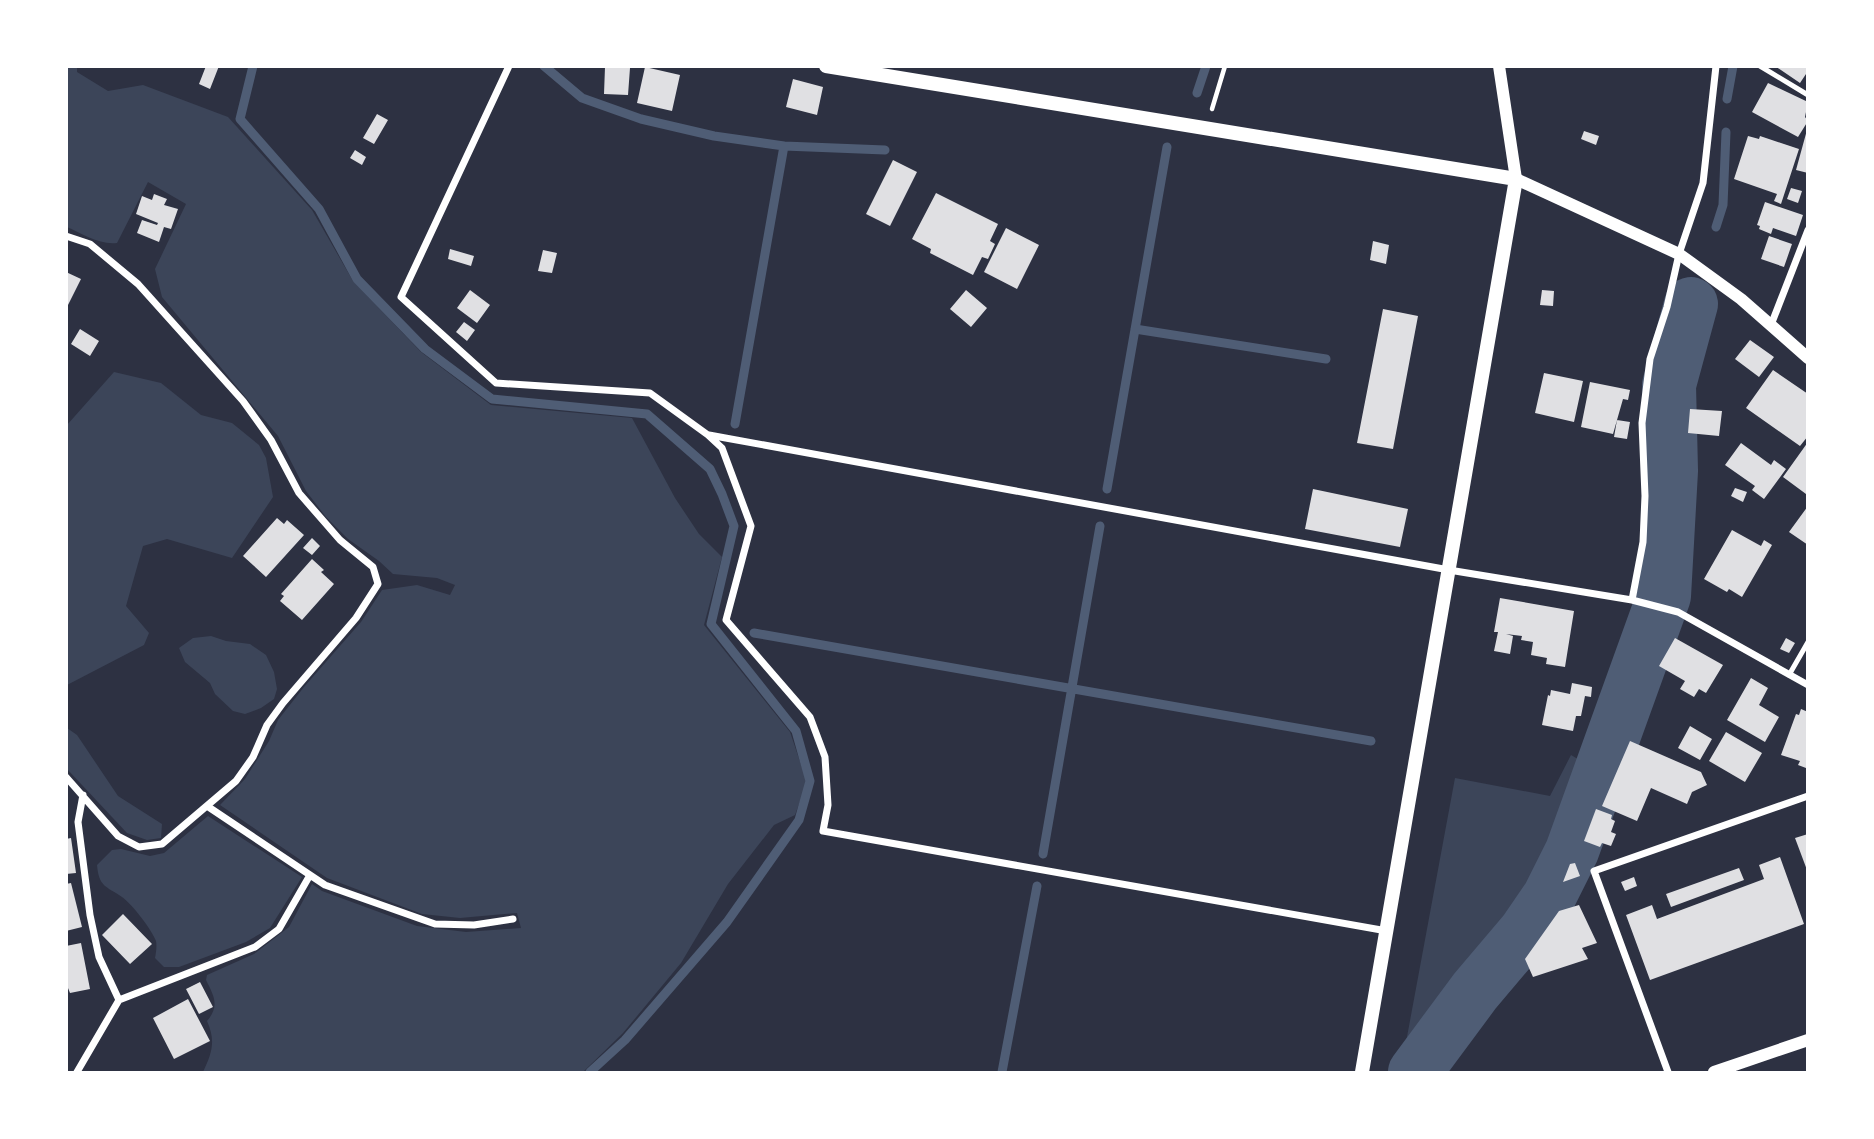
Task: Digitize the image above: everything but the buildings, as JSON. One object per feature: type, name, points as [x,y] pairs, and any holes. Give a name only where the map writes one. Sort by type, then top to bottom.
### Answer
[{"type":"main road","points":[[826,66],[1516,178],[1362,1073]]},
{"type":"street","points":[[509,66],[401,297],[496,383],[649,393],[722,448],[751,526],[726,621],[810,717],[825,757],[828,805],[823,831],[1387,931]]},
{"type":"street","points":[[1499,66],[1516,178],[1679,254],[1741,299],[1808,358]]},
{"type":"street","points":[[1632,600],[1643,542],[1645,496],[1642,423],[1650,359],[1667,307],[1679,254],[1703,183],[1716,66]]},
{"type":"street","points":[[1770,325],[1808,230]]},
{"type":"street","points":[[66,236],[90,244],[138,284],[243,401],[271,440],[299,493],[340,540],[373,567],[378,584],[356,618],[267,725],[253,757],[236,781],[162,844],[139,847],[118,836],[66,777]]},
{"type":"street","points":[[708,435],[1449,570],[1642,602],[1676,611],[1808,685]]},
{"type":"street","points":[[83,795],[78,822],[90,915],[99,957],[119,1000]]},
{"type":"street","points":[[1668,1073],[1594,871],[1808,796]]},
{"type":"street","points":[[207,806],[325,885],[435,924],[474,925],[513,919]]},
{"type":"street","points":[[77,1073],[119,1000],[255,947],[279,929],[310,875]]},
{"type":"street","points":[[1714,1073],[1808,1040]]},
{"type":"lane","points":[[1760,66],[1808,94]]},
{"type":"lane","points":[[1789,675],[1808,642]]},
{"type":"path","points":[[1205,129],[1225,66]]},
{"type":"shaded area","points":[[67,66],[77,67],[77,72],[108,91],[143,85],[228,117],[312,210],[353,281],[421,352],[491,405],[632,418],[675,498],[699,534],[722,557],[704,625],[790,732],[807,782],[795,815],[774,825],[728,884],[681,963],[623,1033],[583,1072],[203,1072],[212,1047],[207,1021],[215,1006],[206,980],[207,975],[254,954],[289,927],[312,884],[322,891],[417,926],[466,932],[521,928],[517,913],[460,918],[422,914],[327,878],[220,805],[245,779],[269,741],[278,720],[361,622],[382,590],[417,585],[450,595],[455,585],[437,578],[393,574],[348,539],[306,491],[278,436],[162,297],[155,269],[186,204],[148,182],[117,243],[97,241],[67,227]]},
{"type":"shaded area","points":[[114,372],[161,383],[201,415],[232,423],[259,445],[266,458],[273,497],[232,558],[167,539],[143,546],[126,606],[149,633],[144,645],[67,685],[67,425]]},
{"type":"shaded area","points":[[211,636],[250,644],[266,655],[274,672],[277,689],[274,699],[245,714],[233,711],[215,694],[210,683],[185,662],[179,648],[193,638]]},
{"type":"shaded area","points":[[67,728],[77,735],[118,796],[162,824],[161,838],[147,840],[127,833],[67,769]]},
{"type":"shaded area","points":[[1571,755],[1588,765],[1543,879],[1520,913],[1416,1047],[1404,1053],[1455,778],[1550,796]]},
{"type":"shaded area","points":[[208,816],[302,877],[270,928],[246,942],[179,967],[164,967],[155,958],[156,941],[150,930],[126,900],[102,882],[97,865],[112,850],[121,849],[150,856],[164,853]]},
{"type":"waterway","points":[[253,66],[240,119],[319,209],[357,279],[425,349],[492,399],[647,414],[710,469],[734,526],[711,624],[796,731],[810,781],[799,820],[727,922],[625,1040],[590,1072]]},
{"type":"waterway","points":[[544,66],[582,98],[641,119],[714,136],[784,146],[885,150]]},
{"type":"waterway","points":[[1197,93],[1206,66]]},
{"type":"waterway","points":[[1727,99],[1733,66]]},
{"type":"waterway","points":[[1716,227],[1723,205],[1726,132]]},
{"type":"waterway","points":[[735,424],[784,146]]},
{"type":"waterway","points":[[1107,489],[1167,147]]},
{"type":"waterway","points":[[1415,1072],[1475,991],[1525,932],[1549,897],[1572,851],[1664,596],[1671,471],[1669,385],[1691,304]]},
{"type":"waterway","points":[[1135,329],[1326,359]]},
{"type":"waterway","points":[[1043,854],[1100,526]]},
{"type":"waterway","points":[[754,633],[1371,741]]},
{"type":"waterway","points":[[1002,1072],[1037,886]]}]
